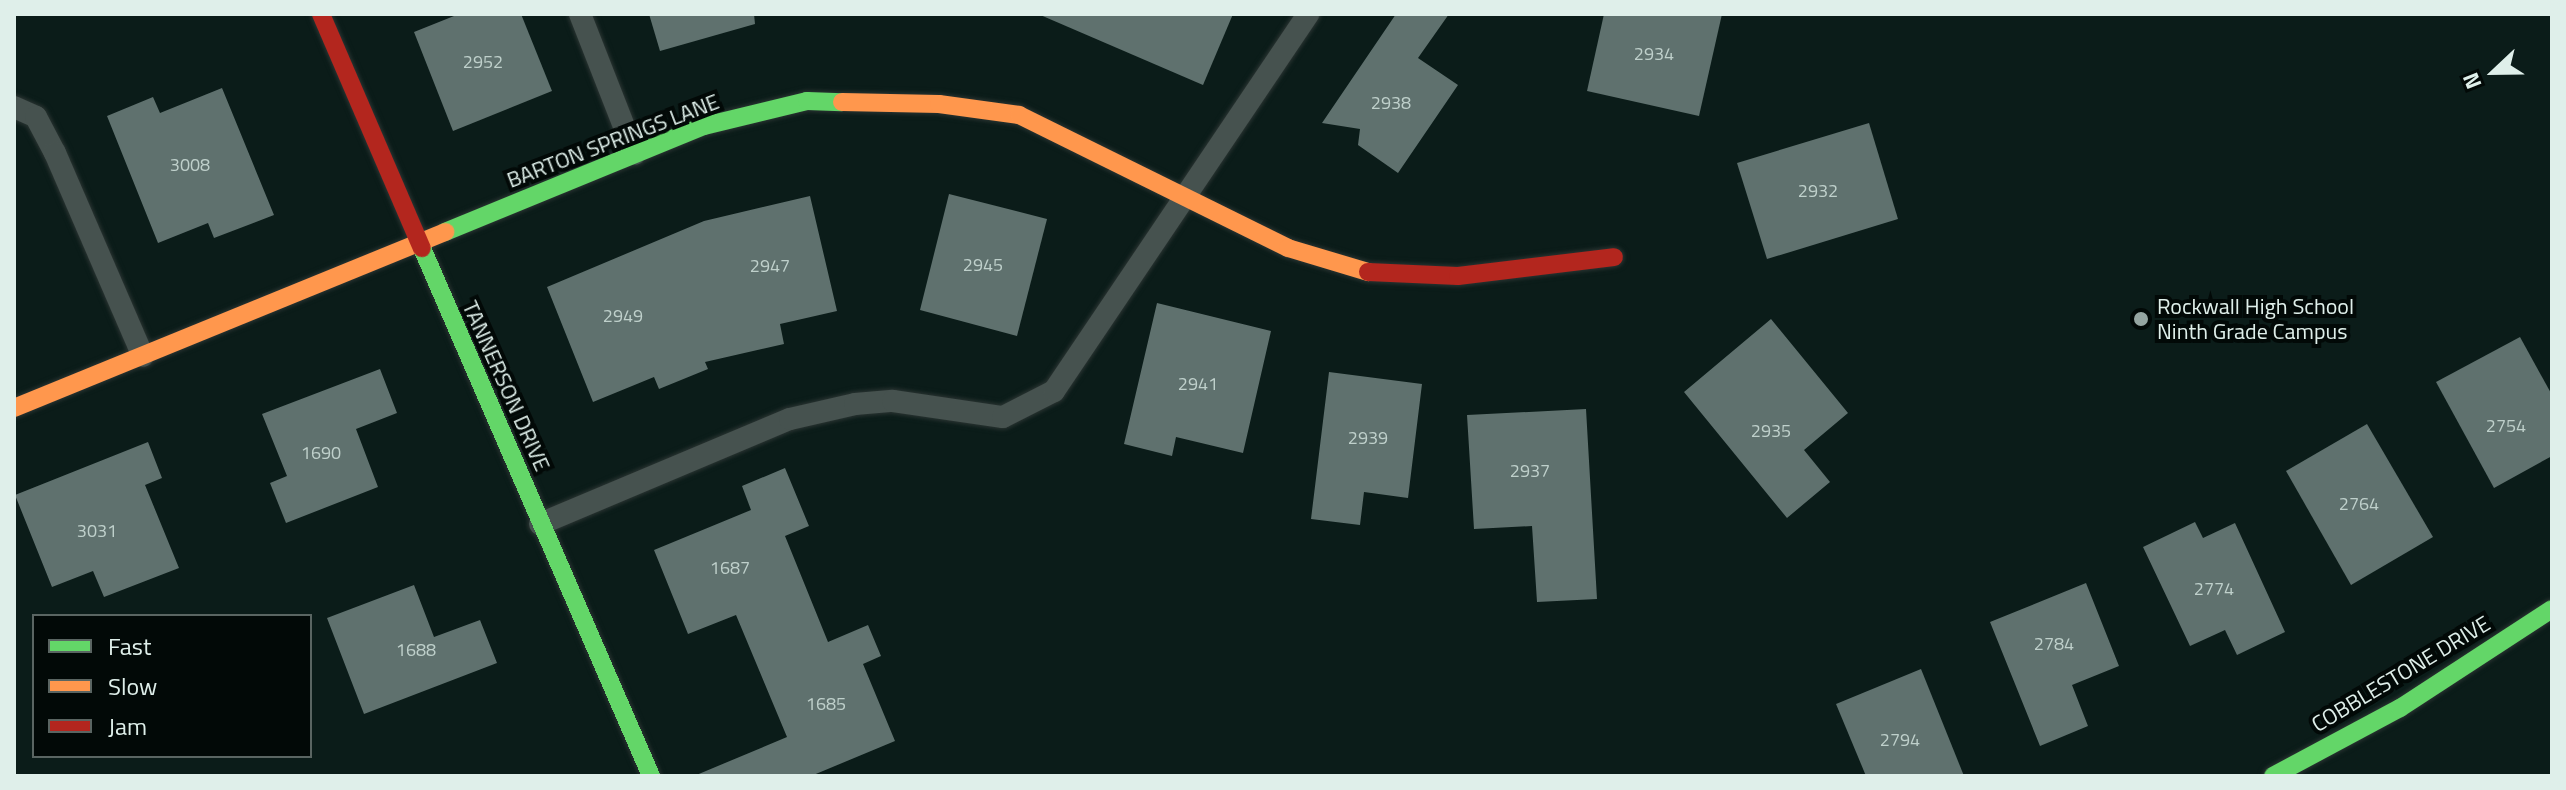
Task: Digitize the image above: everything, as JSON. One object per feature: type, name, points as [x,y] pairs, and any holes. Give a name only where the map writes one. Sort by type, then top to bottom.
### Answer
[{"type":"street","name":"TANNERSON DRIVE","points":[[321,14],[418,245],[651,776]]},
{"type":"street","name":"BARTON SPRINGS LANE","points":[[14,408],[704,126],[807,101],[939,104],[1019,115],[1288,248],[1364,272],[1458,276],[1614,257]]},
{"type":"street","name":"COBBLESTONE DRIVE","points":[[2273,776],[2400,708],[2552,609]]},
{"type":"lane","points":[[580,14],[635,154]]},
{"type":"lane","points":[[540,524],[811,414],[893,401],[1003,417],[1030,406],[1068,376],[1308,14]]},
{"type":"lane","points":[[14,107],[36,117],[55,153],[143,356]]},
{"type":"building","points":[[459,14],[521,14],[552,91],[453,131],[414,32]]},
{"type":"building","points":[[649,14],[754,14],[755,24],[660,51]]},
{"type":"building","points":[[1038,14],[1233,14],[1203,85]]},
{"type":"building","points":[[1396,14],[1449,14],[1418,58],[1458,85],[1398,173],[1358,145],[1360,129],[1322,123]]},
{"type":"building","points":[[1604,14],[1722,14],[1699,116],[1587,91]]},
{"type":"building","points":[[222,88],[274,215],[214,238],[208,223],[158,243],[107,116],[153,97],[160,113]]},
{"type":"building","points":[[1869,123],[1898,219],[1767,259],[1737,163]]},
{"type":"building","points":[[949,194],[1047,219],[1017,336],[920,310]]},
{"type":"building","points":[[810,196],[837,311],[780,324],[784,344],[705,362],[708,369],[659,389],[654,377],[593,402],[547,287],[704,221]]},
{"type":"building","points":[[1157,303],[1271,331],[1243,453],[1176,437],[1172,456],[1124,444]]},
{"type":"building","points":[[1771,319],[1848,413],[1804,450],[1830,482],[1787,518],[1684,392]]},
{"type":"building","points":[[2520,337],[2552,395],[2552,456],[2494,488],[2436,382]]},
{"type":"building","points":[[380,369],[397,413],[356,429],[378,487],[286,523],[270,483],[287,476],[262,414]]},
{"type":"building","points":[[1329,372],[1422,384],[1408,498],[1364,492],[1360,525],[1311,519]]},
{"type":"building","points":[[1586,409],[1597,599],[1537,602],[1532,526],[1474,529],[1467,415]]},
{"type":"building","points":[[2367,424],[2433,537],[2351,585],[2286,471]]},
{"type":"building","points":[[148,442],[162,478],[145,485],[179,568],[104,597],[93,571],[52,587],[15,495]]},
{"type":"building","points":[[785,468],[809,526],[785,536],[828,642],[868,625],[881,656],[863,664],[895,741],[811,776],[694,776],[787,737],[736,615],[688,634],[654,550],[751,510],[742,486]]},
{"type":"building","points":[[2195,522],[2203,538],[2235,523],[2285,632],[2237,655],[2225,630],[2190,646],[2143,547]]},
{"type":"building","points":[[2086,583],[2119,666],[2072,685],[2088,726],[2040,746],[1990,622]]},
{"type":"building","points":[[414,585],[434,637],[480,620],[497,663],[364,714],[327,618]]},
{"type":"building","points":[[1921,669],[1964,776],[1866,776],[1836,704]]},
{"type":"traffic: fast","points":[[445,232],[704,126],[807,101],[842,102]]},
{"type":"traffic: fast","points":[[422,248],[651,776]]},
{"type":"traffic: fast","points":[[2273,776],[2400,708],[2552,609]]},
{"type":"traffic: slow","points":[[842,102],[939,104],[1019,115],[1288,248],[1368,272]]},
{"type":"traffic: slow","points":[[14,408],[445,232]]},
{"type":"traffic: jam","points":[[321,14],[422,248]]},
{"type":"traffic: jam","points":[[1368,272],[1458,276],[1614,257]]},
{"type":"place","name":"Rockwall High School Ninth Grade Campus","points":[[2141,319]]}]
